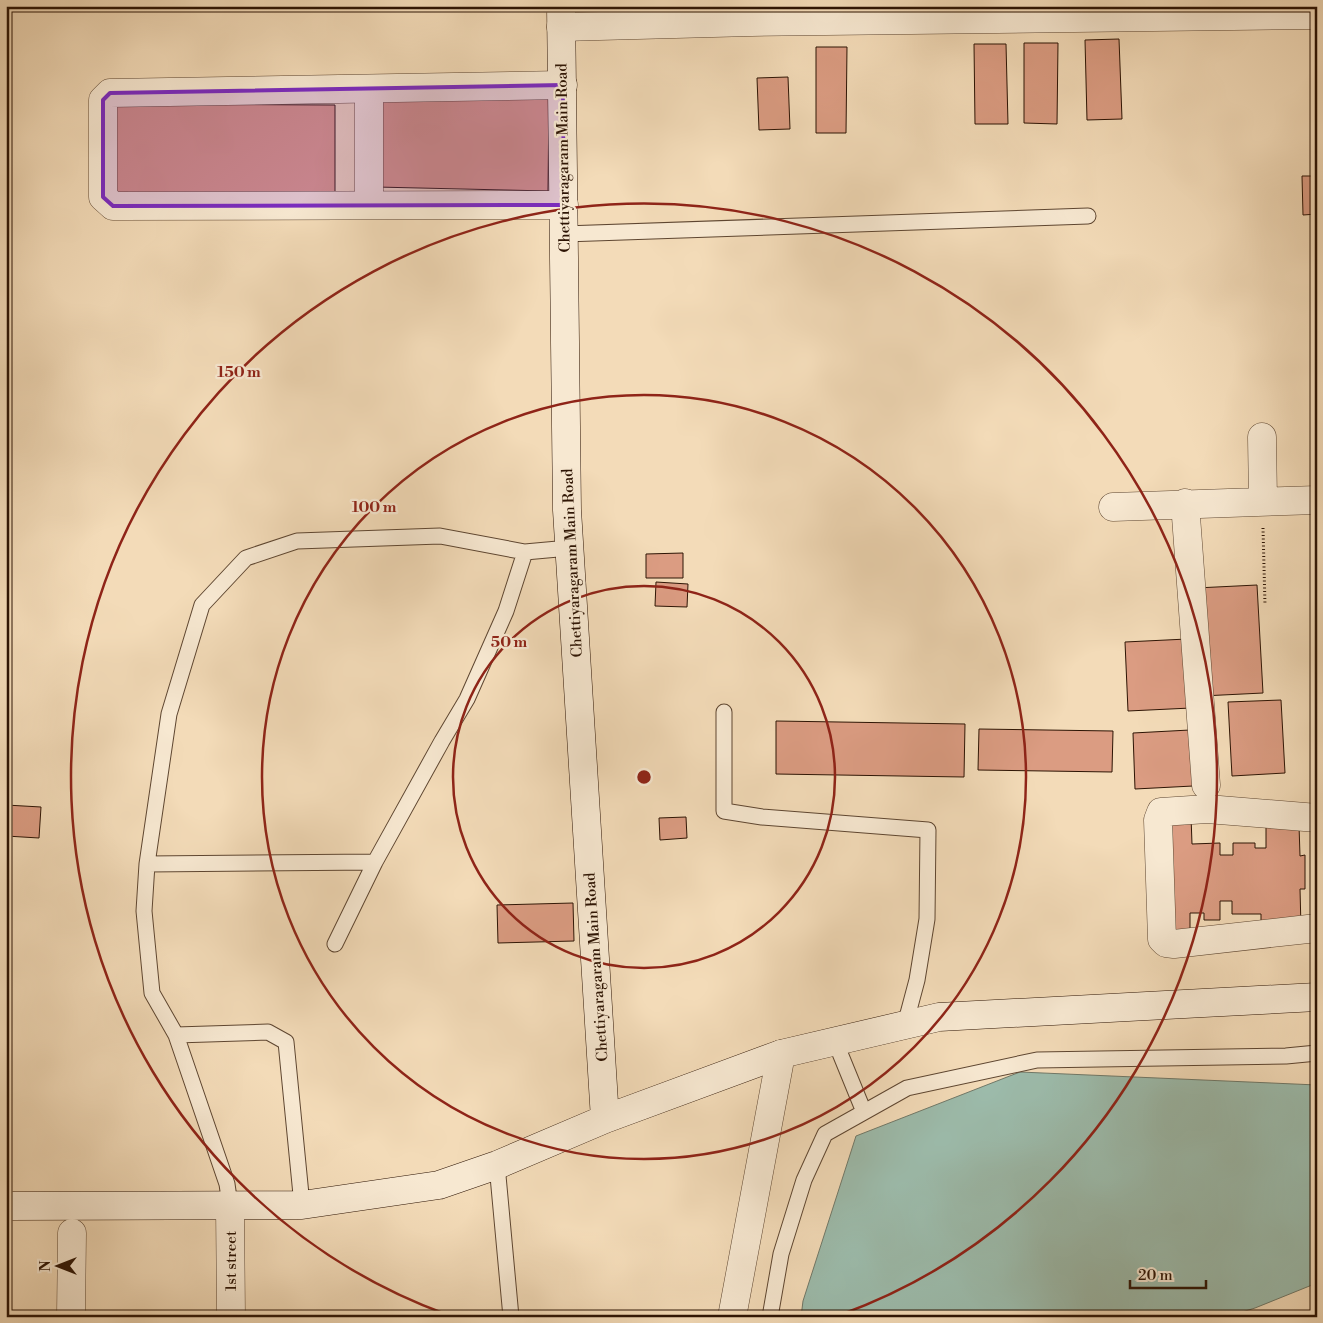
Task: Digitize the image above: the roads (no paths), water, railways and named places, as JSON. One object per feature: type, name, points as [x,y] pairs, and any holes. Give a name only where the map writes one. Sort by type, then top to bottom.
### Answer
[{"type":"street","points":[[561,17],[1215,11],[1317,15]]},
{"type":"street","name":"Chettiyaragaram Main Road","points":[[561,17],[569,548],[605,1119]]},
{"type":"street","points":[[563,86],[110,93],[103,100],[103,197],[113,206],[564,205]]},
{"type":"street","points":[[369,89],[369,204]]},
{"type":"street","points":[[1262,437],[1263,501]]},
{"type":"street","points":[[1113,507],[1185,503],[1317,500]]},
{"type":"street","points":[[1185,503],[1206,785]]},
{"type":"street","points":[[1317,818],[1207,809],[1161,812],[1158,820],[1162,939],[1166,943],[1174,944],[1317,928]]},
{"type":"street","points":[[6,1206],[302,1204],[439,1186],[497,1165],[605,1119],[782,1054],[939,1017],[1317,997]]},
{"type":"street","points":[[732,1317],[782,1054]]},
{"type":"street","name":"1st street","points":[[230,1204],[231,1317]]},
{"type":"street","points":[[71,1317],[72,1233]]},
{"type":"lane","points":[[564,234],[1088,216]]},
{"type":"lane","points":[[230,1204],[227,1184],[176,1035],[152,993],[144,911],[147,864],[168,714],[202,605],[246,558],[296,541],[440,536],[525,552],[569,548]]},
{"type":"lane","points":[[335,944],[375,862],[467,699],[506,611],[525,552]]},
{"type":"lane","points":[[724,712],[724,811],[762,817],[928,830],[927,919],[917,980],[905,1025]]},
{"type":"lane","points":[[147,864],[375,862]]},
{"type":"lane","points":[[176,1035],[268,1032],[286,1042],[302,1204]]},
{"type":"lane","points":[[835,1041],[864,1112]]},
{"type":"lane","points":[[770,1317],[782,1254],[804,1180],[825,1134],[907,1088],[1038,1060],[1286,1056],[1317,1053]]},
{"type":"lane","points":[[497,1165],[511,1317]]}]
